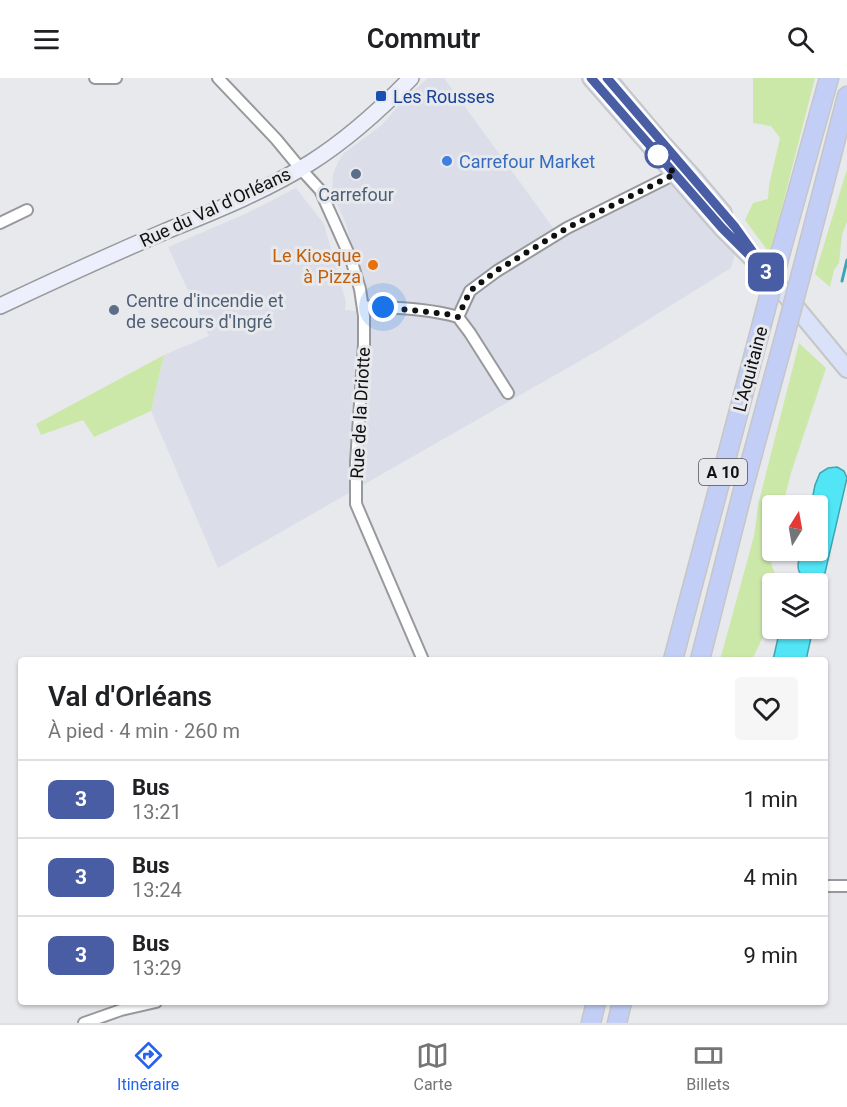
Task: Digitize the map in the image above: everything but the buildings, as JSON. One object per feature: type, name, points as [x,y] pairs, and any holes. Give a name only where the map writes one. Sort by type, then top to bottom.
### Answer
[{"type":"highway","name":"L'Aquitaine","points":[[674,657],[829,78]]},
{"type":"highway","name":"L'Aquitaine","points":[[701,657],[847,96]]},
{"type":"highway","points":[[591,1023],[595,1005]]},
{"type":"highway","points":[[617,1023],[620,1005]]},
{"type":"main road","points":[[591,78],[735,227],[770,276],[847,369]]},
{"type":"main road","points":[[607,78],[661,142],[683,174]]},
{"type":"street","points":[[95,78],[116,78]]},
{"type":"street","name":"Rue de la Driotte","points":[[218,78],[276,139],[320,190],[351,259],[363,306],[364,344],[356,462],[356,504],[422,657]]},
{"type":"street","name":"Rue du Val d'Orléans","points":[[0,306],[83,267],[220,208],[300,168],[354,132],[411,78]]},
{"type":"street","points":[[458,317],[470,291],[496,271],[567,228],[683,174]]},
{"type":"street","points":[[0,223],[27,210]]},
{"type":"street","points":[[363,306],[402,308],[458,317],[508,393]]},
{"type":"street","points":[[828,886],[847,886]]},
{"type":"street","points":[[84,1023],[143,1005]]},
{"type":"shaded area","points":[[428,78],[444,78],[554,229],[522,254],[675,174],[675,185],[735,255],[731,268],[606,346],[218,568],[151,411],[164,355],[209,336],[168,247],[245,214],[296,188],[324,224],[346,302],[345,310],[366,312],[346,224],[332,192],[333,174],[344,153],[382,125],[405,98]]},
{"type":"green space","points":[[753,78],[815,78],[770,254],[745,220],[753,203],[768,199],[780,138],[771,126],[753,123]]},
{"type":"green space","points":[[847,169],[847,222],[842,235],[839,263],[834,270],[830,287],[815,274]]},
{"type":"green space","points":[[799,343],[826,368],[786,495],[762,495],[762,561],[770,561],[775,573],[762,573],[762,639],[753,657],[721,657],[754,536],[758,505]]},
{"type":"green space","points":[[164,355],[151,411],[94,437],[83,420],[41,435],[36,424]]},
{"type":"water","points":[[837,467],[844,471],[847,478],[828,560],[828,495],[813,495],[820,473],[828,468]]},
{"type":"water","points":[[799,561],[828,561],[825,573],[800,573]]},
{"type":"water","points":[[778,639],[811,639],[807,657],[774,657]]},
{"type":"waterway","points":[[842,281],[847,260]]},
{"type":"bus line","name":"3","points":[[591,78],[722,228],[770,276],[735,227],[607,78]]},
{"type":"place","name":"Les Rousses","points":[[381,96]]},
{"type":"place","name":"Carrefour Market","points":[[447,161]]},
{"type":"place","name":"Carrefour","points":[[356,174]]},
{"type":"place","name":"Le Kiosque à Pizza","points":[[373,265]]},
{"type":"place","name":"Centre d'incendie et de secours d'Ingré","points":[[114,310]]},
{"type":"route","points":[[383,307],[458,317],[470,291],[496,271],[567,228],[675,174],[653,150],[658,155]]}]
